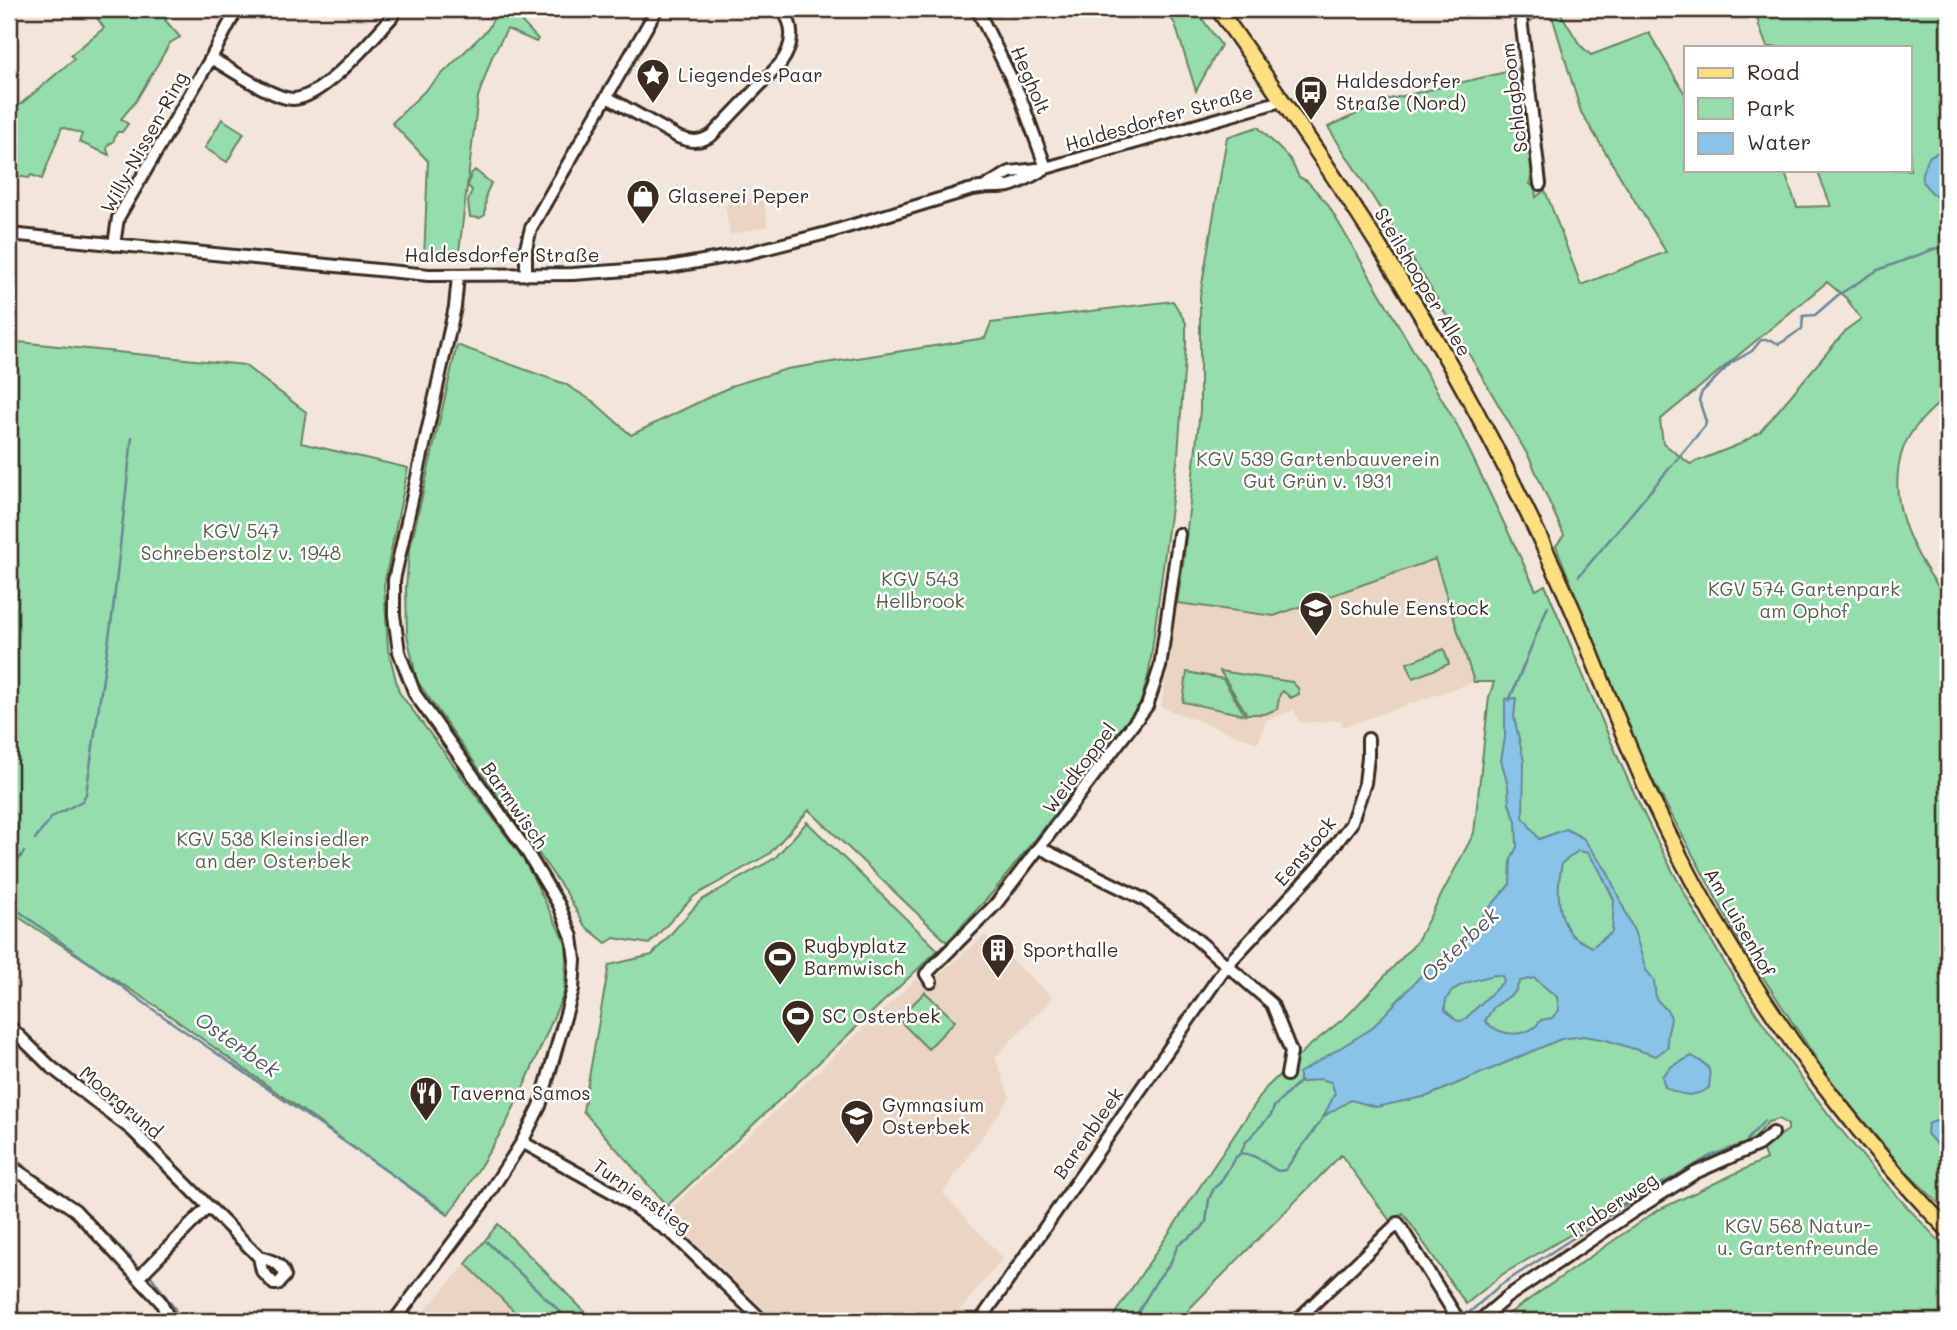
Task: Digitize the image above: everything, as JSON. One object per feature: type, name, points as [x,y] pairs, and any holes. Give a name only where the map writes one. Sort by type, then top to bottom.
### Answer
[{"type":"main road","name":"Steilshooper Allee","points":[[1218,9],[1362,218],[1434,336],[1492,442],[1566,593]]},
{"type":"main road","name":"Am Luisenhof","points":[[1566,593],[1652,800],[1730,947],[1775,1018],[1818,1078],[1878,1154],[1948,1230]]},
{"type":"street","points":[[9,14],[14,9]]},
{"type":"street","name":"Willy-Nissen-Ring","points":[[114,245],[118,218],[237,9]]},
{"type":"street","name":"Willy-Nissen-Ring","points":[[211,58],[270,91],[291,99],[304,97],[317,92],[338,72],[392,18],[396,9]]},
{"type":"street","points":[[526,275],[526,248],[531,228],[657,9]]},
{"type":"street","points":[[607,97],[678,137],[694,141],[704,140],[712,135],[785,58],[790,49],[791,29],[789,19],[781,9]]},
{"type":"street","name":"Hegholt","points":[[977,9],[1020,96],[1046,168]]},
{"type":"street","name":"Schlagboom","points":[[1520,9],[1540,184]]},
{"type":"street","name":"Haldesdorfer Straße","points":[[9,234],[379,272],[458,276],[669,267],[726,257],[827,233],[986,186],[1017,170],[1046,168],[1281,101]]},
{"type":"street","name":"Barmwisch","points":[[394,1321],[447,1253],[522,1142],[544,1095],[573,989],[575,960],[572,937],[559,905],[524,847],[415,694],[399,652],[394,615],[394,580],[455,307],[458,276]]},
{"type":"street","name":"Weidkoppel","points":[[931,982],[926,974],[996,904],[1147,706],[1160,667],[1179,534]]},
{"type":"street","name":"Eenstock","points":[[1227,965],[1318,867],[1351,824],[1365,782],[1368,738]]},
{"type":"street","points":[[1040,848],[1143,899],[1186,931],[1272,1004],[1292,1052],[1287,1075]]},
{"type":"street","name":"Barenbleek","points":[[980,1321],[1227,965]]},
{"type":"street","name":"Moorgrund","points":[[9,1026],[51,1067],[132,1130],[259,1257]]},
{"type":"street","name":"Traberweg","points":[[1479,1321],[1507,1297],[1631,1213],[1695,1173],[1758,1145],[1773,1133]]},
{"type":"street","name":"Turnierstieg","points":[[522,1142],[612,1192],[675,1236],[763,1321]]},
{"type":"street","points":[[9,1165],[75,1210],[162,1303],[170,1321]]},
{"type":"street","points":[[139,1277],[208,1207]]},
{"type":"street","points":[[1296,1321],[1398,1223],[1460,1321]]},
{"type":"street","points":[[9,1318],[16,1321]]},
{"type":"shaded area","points":[[763,197],[768,226],[730,235],[725,205]]},
{"type":"shaded area","name":"Schule Eenstock","points":[[1435,558],[1474,682],[1343,727],[1340,720],[1300,723],[1294,710],[1266,720],[1258,743],[1161,707],[1177,603],[1274,616]]},
{"type":"shaded area","name":"Gymnasium Osterbek","points":[[985,935],[1053,998],[995,1057],[1010,1097],[943,1193],[1003,1258],[951,1321],[776,1321],[665,1214],[916,979],[926,986]]},
{"type":"shaded area","points":[[466,1264],[524,1321],[415,1321]]},
{"type":"green space","points":[[104,9],[162,9],[169,16],[165,20],[180,37],[170,43],[136,101],[121,119],[128,124],[122,132],[117,132],[113,142],[109,144],[109,155],[79,142],[82,134],[62,127],[42,179],[31,175],[29,178],[13,176],[15,172],[10,169],[19,151],[9,144],[9,114],[74,59],[71,55],[104,28],[95,15]]},
{"type":"green space","points":[[498,9],[514,9],[518,18],[538,39],[536,42],[507,29],[492,57],[478,97],[458,260],[424,259],[428,161],[392,123],[488,29]]},
{"type":"green space","points":[[1165,9],[1195,9],[1221,45],[1196,91],[1175,24]]},
{"type":"green space","points":[[1525,9],[1550,9],[1527,23]]},
{"type":"green space","name":"KGV 574 Gartenpark am Ophof","points":[[1550,9],[1558,9],[1580,45],[1591,55],[1649,33],[1684,93],[1684,172],[1785,172],[1797,207],[1831,206],[1818,172],[1912,172],[1912,46],[1767,46],[1756,9],[1948,9],[1948,143],[1939,152],[1942,197],[1947,195],[1948,191],[1948,395],[1922,419],[1906,441],[1898,470],[1898,490],[1906,529],[1925,566],[1948,600],[1948,1212],[1906,1172],[1834,1086],[1738,939],[1642,760],[1556,546],[1564,535],[1530,459],[1427,282],[1328,127],[1390,99],[1519,69],[1532,168],[1530,184],[1535,188],[1536,197],[1545,190],[1581,285],[1666,252],[1581,112]],"holes":[[[1827,282],[1846,298],[1861,319],[1847,329],[1760,432],[1740,444],[1690,464],[1663,443],[1660,420]]]},
{"type":"green space","points":[[222,119],[244,133],[227,162],[205,148]]},
{"type":"green space","points":[[1258,127],[1290,159],[1299,177],[1307,181],[1327,203],[1457,425],[1536,590],[1545,585],[1637,800],[1672,870],[1731,974],[1831,1117],[1867,1162],[1948,1250],[1948,1321],[1498,1321],[1656,1211],[1766,1159],[1762,1148],[1788,1130],[1788,1125],[1779,1119],[1768,1122],[1752,1142],[1647,1190],[1503,1274],[1466,1304],[1403,1213],[1391,1222],[1341,1155],[1180,1321],[1110,1321],[1266,1088],[1308,1047],[1348,1015],[1416,943],[1474,833],[1489,697],[1494,682],[1474,682],[1435,559],[1274,616],[1177,603],[1200,410],[1200,296],[1227,137]]},
{"type":"green space","points":[[475,170],[491,183],[486,194],[485,215],[480,218],[470,217],[468,202],[472,190],[468,186]]},
{"type":"green space","name":"KGV 543 Hellbrook","points":[[1173,301],[1186,323],[1178,455],[1149,672],[1140,706],[993,892],[947,942],[809,810],[769,854],[694,896],[649,944],[614,938],[606,943],[585,926],[567,894],[417,681],[407,635],[406,588],[409,553],[457,345],[565,384],[594,402],[631,435],[734,385],[787,369],[985,338],[991,323]]},
{"type":"green space","name":"KGV 538 Kleinsiedler an der Osterbek","points":[[9,341],[244,365],[306,412],[301,443],[408,468],[384,585],[388,649],[399,692],[525,861],[567,946],[564,993],[528,1077],[506,1124],[448,1215],[159,1008],[9,911]]},
{"type":"green space","points":[[1444,649],[1449,664],[1413,678],[1407,663]]},
{"type":"green space","points":[[1220,671],[1292,682],[1298,688],[1299,694],[1291,698],[1283,691],[1277,709],[1265,714],[1247,714]]},
{"type":"green space","points":[[1187,672],[1223,679],[1245,715],[1183,702]]},
{"type":"green space","points":[[807,822],[938,950],[667,1206],[583,1111],[609,965],[652,955],[700,901],[775,858]]},
{"type":"green space","points":[[925,992],[955,1021],[928,1049],[898,1019]]},
{"type":"green space","points":[[498,1224],[594,1321],[524,1321],[466,1264]]},
{"type":"water","points":[[1948,143],[1948,191],[1945,197],[1938,199],[1924,183],[1922,175],[1930,156]]},
{"type":"water","points":[[1516,698],[1514,717],[1524,761],[1523,817],[1539,839],[1566,829],[1583,838],[1607,871],[1635,933],[1646,970],[1654,980],[1656,999],[1671,1018],[1668,1047],[1656,1056],[1584,1036],[1561,1039],[1428,1096],[1376,1107],[1351,1100],[1324,1116],[1335,1093],[1331,1082],[1320,1079],[1299,1083],[1299,1073],[1371,1029],[1431,965],[1455,948],[1510,884],[1511,859],[1517,847],[1516,821],[1509,804],[1508,786],[1501,760],[1505,738],[1505,699]],"holes":[[[1578,851],[1588,853],[1614,900],[1612,932],[1592,947],[1572,935],[1560,910],[1559,882],[1562,863]],[[1495,975],[1502,976],[1504,981],[1464,1020],[1457,1021],[1445,1010],[1446,1002],[1455,989]],[[1534,978],[1557,997],[1559,1010],[1552,1018],[1541,1020],[1529,1030],[1506,1033],[1485,1021],[1494,1007],[1515,992],[1520,981]]]},
{"type":"water","points":[[1692,1056],[1708,1068],[1709,1088],[1687,1095],[1665,1087],[1662,1076],[1672,1066]]},
{"type":"water","points":[[1936,1121],[1948,1130],[1948,1169],[1942,1160],[1939,1147],[1927,1134],[1928,1124]]},
{"type":"waterway","name":"Osterbek","points":[[1579,576],[1705,426],[1699,400],[1702,392],[1731,363],[1752,351],[1761,340],[1771,340],[1779,344],[1802,329],[1803,316],[1815,315],[1838,295],[1878,270],[1948,244]]},
{"type":"waterway","points":[[35,839],[52,817],[82,801],[86,794],[113,610],[132,437]]},
{"type":"waterway","name":"Osterbek","points":[[1509,701],[1548,606]]},
{"type":"waterway","points":[[9,873],[24,852]]},
{"type":"waterway","name":"Osterbek","points":[[9,904],[154,1010],[446,1212]]},
{"type":"waterway","name":"Osterbek","points":[[1133,1321],[1157,1280],[1170,1264],[1178,1245],[1201,1229],[1206,1222],[1209,1199],[1214,1188],[1241,1153],[1245,1143],[1271,1115],[1274,1107],[1300,1081]]},
{"type":"waterway","name":"Osterbek","points":[[1241,1153],[1256,1157],[1278,1171],[1285,1170],[1325,1115]]},
{"type":"waterway","points":[[1747,1140],[1764,1121]]},
{"type":"waterway","points":[[1470,1312],[1499,1286],[1620,1208],[1710,1156],[1740,1145]]},
{"type":"waterway","points":[[9,1155],[79,1206],[131,1258]]},
{"type":"waterway","name":"Osterbek","points":[[487,1242],[570,1321]]},
{"type":"waterway","points":[[151,1276],[175,1309],[178,1321]]},
{"type":"place","name":"Liegendes Paar","points":[[653,105]]},
{"type":"place","name":"Haldesdorfer Straße (Nord)","points":[[1311,122]]},
{"type":"place","name":"Glaserei Peper","points":[[643,226]]},
{"type":"place","name":"Schule Eenstock","points":[[1316,638]]},
{"type":"place","name":"Sporthalle","points":[[998,980]]},
{"type":"place","name":"Rugbyplatz Barmwisch","points":[[780,987]]},
{"type":"place","name":"SC Osterbek","points":[[798,1046]]},
{"type":"place","name":"Taverna Samos","points":[[426,1123]]},
{"type":"place","name":"Gymnasium Osterbek","points":[[857,1146]]},
{"type":"park label","name":"KGV 539 Gartenbauverein Gut Grün v. 1931","points":[[1318,470]]},
{"type":"park label","name":"KGV 547 Schreberstolz v. 1948","points":[[241,542]]},
{"type":"park label","name":"KGV 568 Natur- u. Gartenfreunde","points":[[1798,1237]]}]
